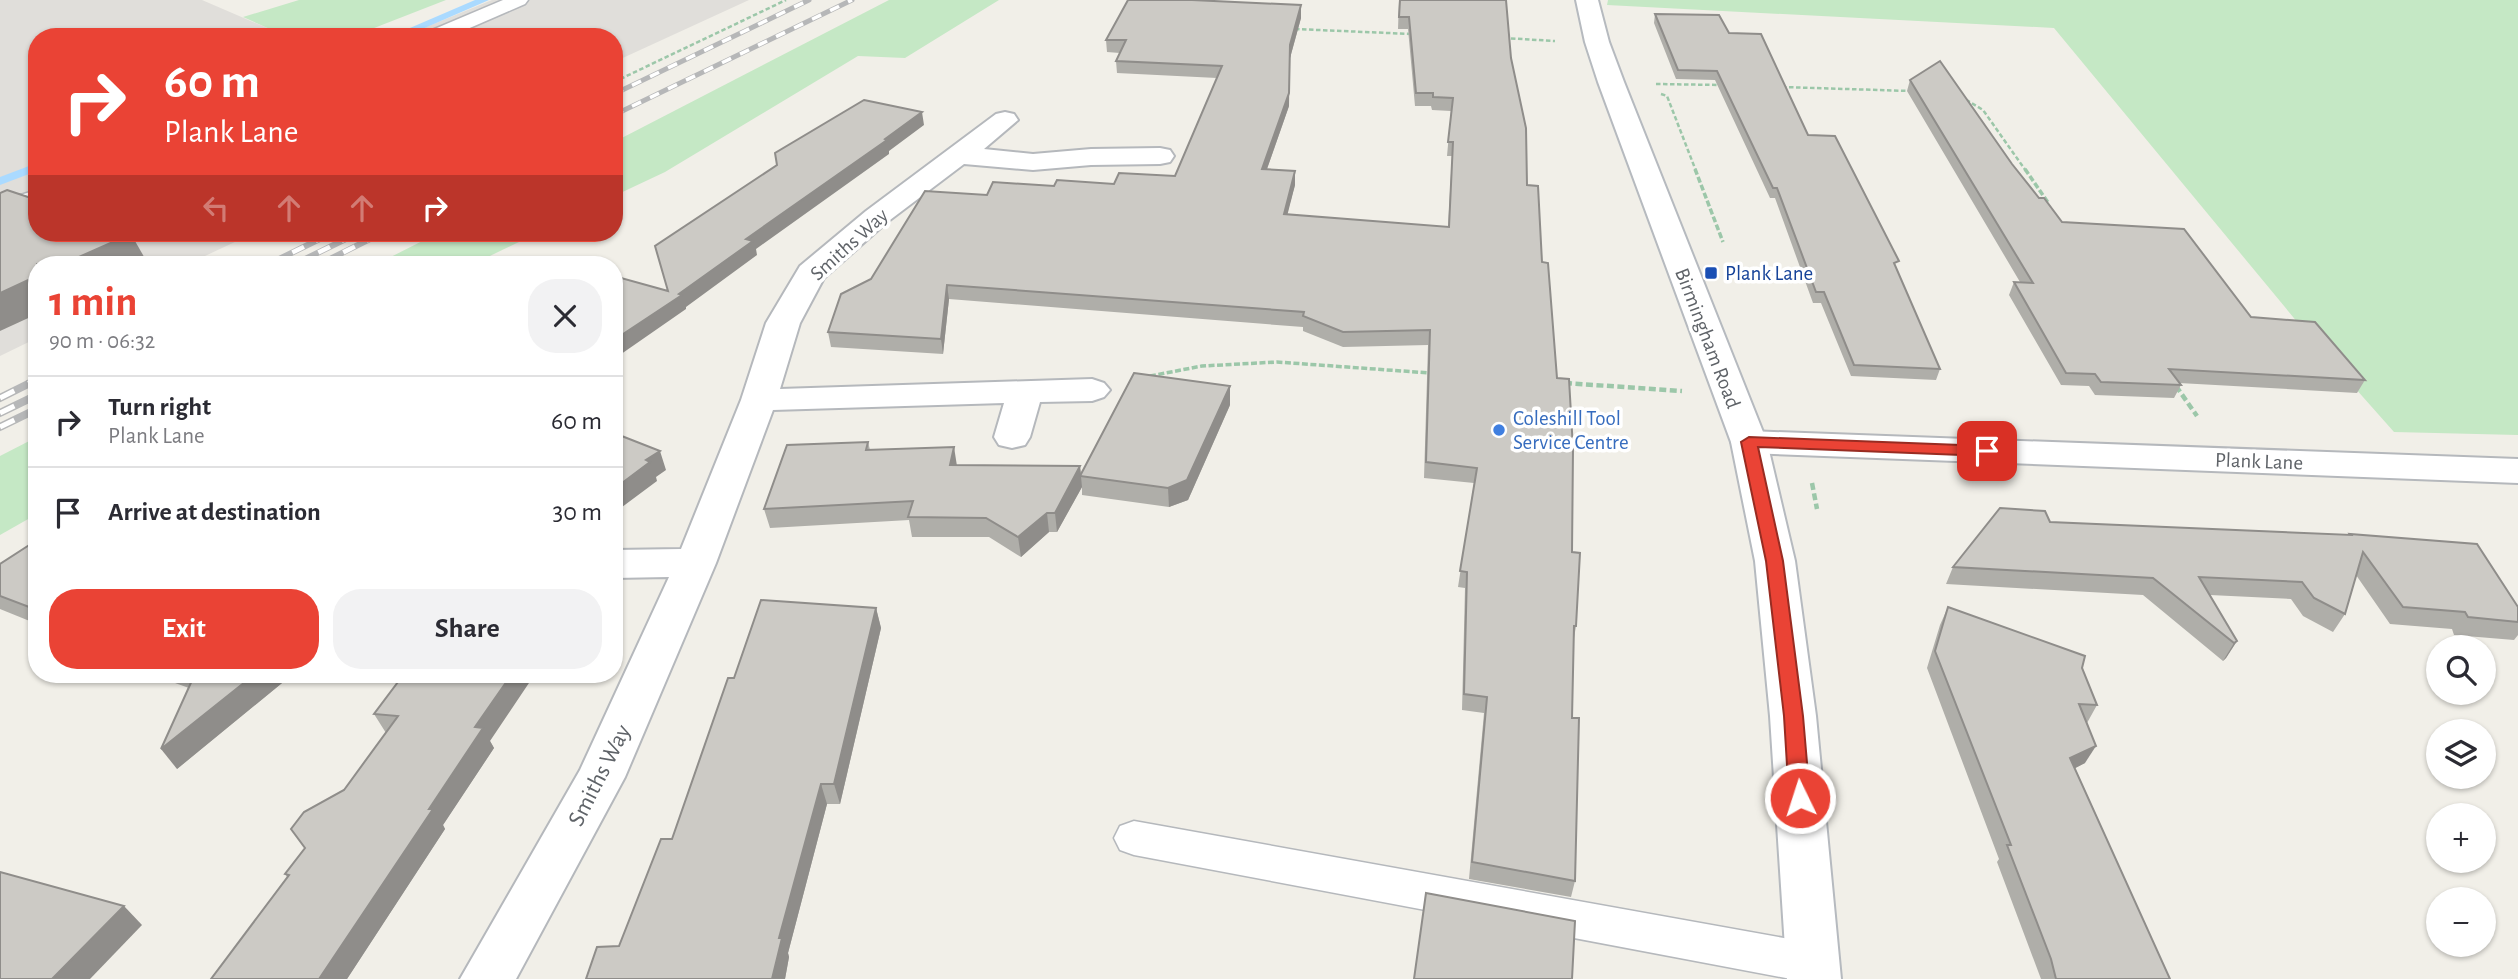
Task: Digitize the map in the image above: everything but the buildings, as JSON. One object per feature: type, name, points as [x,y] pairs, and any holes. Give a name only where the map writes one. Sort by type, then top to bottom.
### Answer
[{"type":"street","name":"Birmingham Road","points":[[1587,0],[1597,42],[1611,82],[1728,394],[1749,442],[1778,587],[1793,716],[1813,971]]},
{"type":"street","name":"Smiths Way","points":[[487,979],[601,777],[696,563],[759,400],[783,323],[811,273],[876,217],[1005,120]]},
{"type":"street","points":[[960,155],[1033,162],[1095,144],[1160,156]]},
{"type":"street","points":[[759,400],[1092,390]]},
{"type":"street","points":[[1012,437],[1024,394]]},
{"type":"street","name":"Plank Lane","points":[[1749,442],[2518,471]]},
{"type":"street","points":[[623,564],[696,563]]},
{"type":"lane","points":[[453,28],[519,0]]},
{"type":"lane","points":[[0,209],[28,200]]},
{"type":"lane","points":[[1134,838],[1813,971]]},
{"type":"path","points":[[623,78],[786,0]]},
{"type":"path","points":[[1292,29],[1417,34]]},
{"type":"path","points":[[1500,38],[1597,42]]},
{"type":"path","points":[[1611,82],[1724,86]]},
{"type":"path","points":[[1778,87],[1915,91]]},
{"type":"path","points":[[1952,95],[1963,97],[1983,110],[2054,212]]},
{"type":"path","points":[[1092,390],[1096,382],[1150,376],[1202,366],[1278,362],[1439,374]]},
{"type":"path","points":[[2173,381],[2228,460]]},
{"type":"path","points":[[1563,382],[1728,394]]},
{"type":"shaded area","points":[[0,0],[202,0],[267,28],[28,28],[28,242],[235,242],[205,256],[28,256],[28,342],[0,356]]},
{"type":"shaded area","points":[[492,0],[749,0],[623,58],[623,28],[424,28]]},
{"type":"green space","points":[[299,0],[446,0],[374,28],[268,28],[243,17]]},
{"type":"green space","points":[[889,0],[999,0],[905,58],[858,56],[665,172],[623,192],[623,137]]},
{"type":"green space","points":[[1608,0],[2518,0],[2518,435],[2394,432],[2308,335],[2054,28],[1607,5]]},
{"type":"green space","points":[[420,242],[519,242],[490,256],[393,256]]},
{"type":"green space","points":[[28,442],[28,519],[0,535],[0,456]]},
{"type":"waterway","points":[[416,28],[484,0]]},
{"type":"waterway","points":[[0,181],[28,170]]},
{"type":"railway","points":[[623,90],[809,0]]},
{"type":"railway","points":[[623,111],[852,0]]},
{"type":"railway","points":[[285,256],[314,242]]},
{"type":"railway","points":[[311,256],[340,242]]},
{"type":"railway","points":[[336,256],[364,242]]},
{"type":"railway","points":[[0,398],[28,384]]},
{"type":"railway","points":[[0,413],[28,399]]},
{"type":"railway","points":[[0,427],[28,413]]},
{"type":"place","name":"Plank Lane","points":[[1711,273]]},
{"type":"place","name":"Coleshill Tool Service Centre","points":[[1499,430]]},
{"type":"route","points":[[1800,798],[1775,561],[1749,442],[1987,451]]}]
